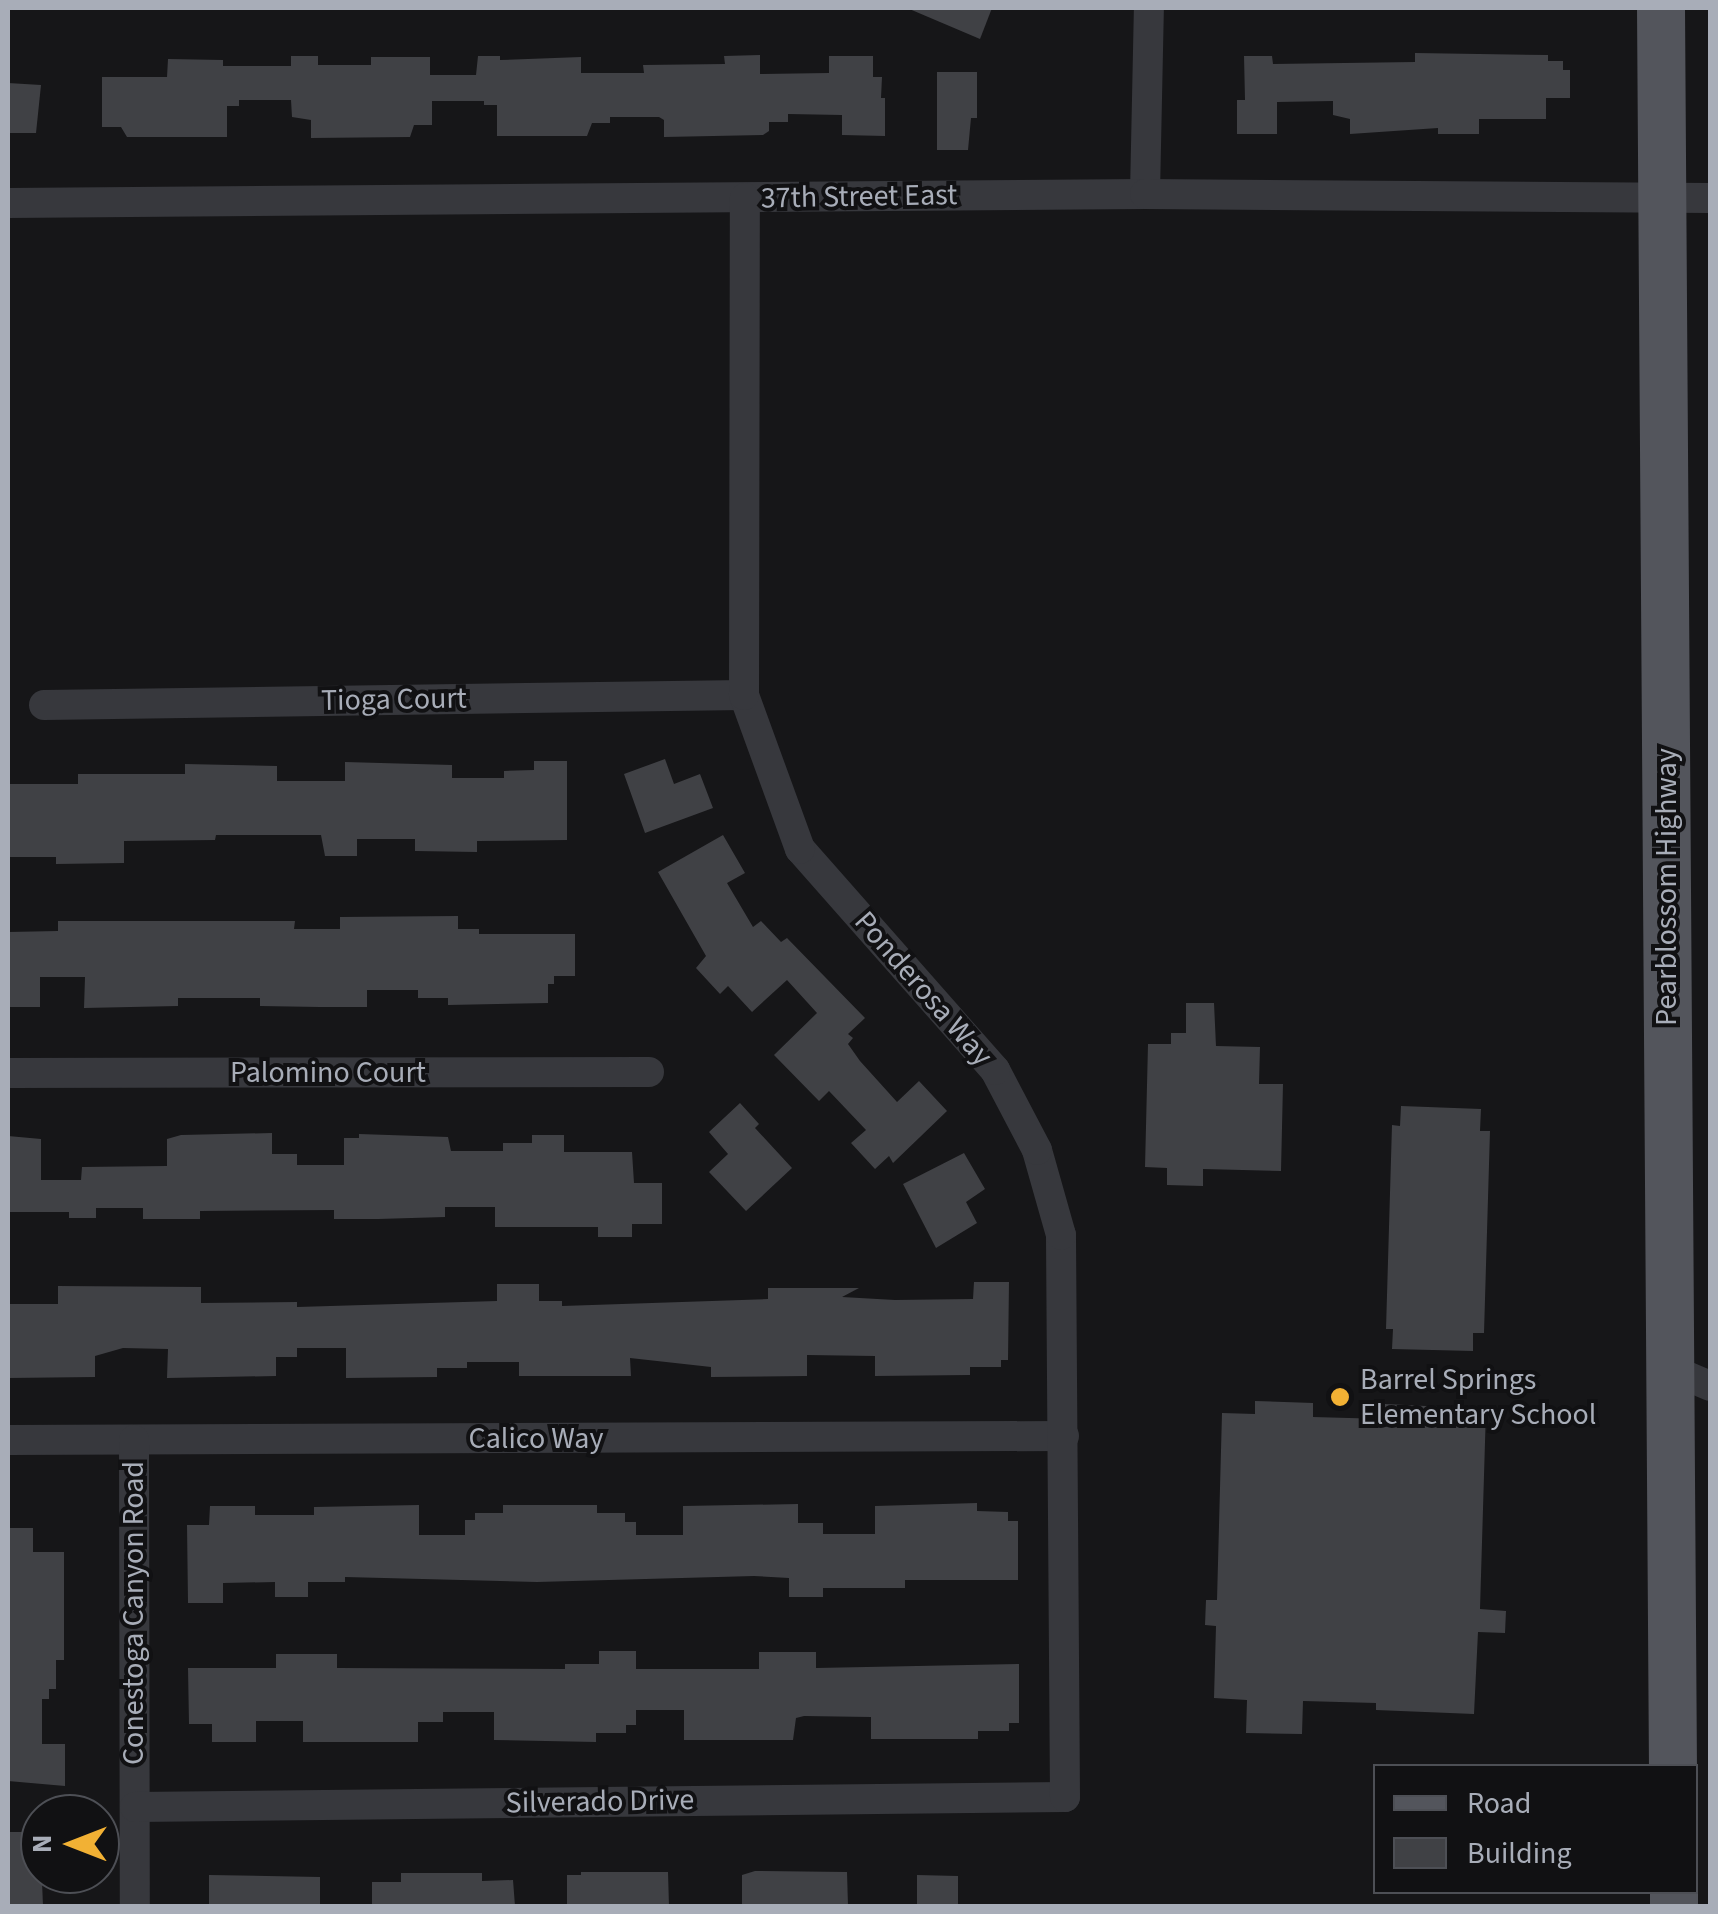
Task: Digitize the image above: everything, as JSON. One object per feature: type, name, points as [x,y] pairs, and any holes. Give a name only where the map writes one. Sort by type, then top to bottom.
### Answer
[{"type":"main road","name":"Pearblossom Highway","points":[[1661,8],[1662,198],[1690,1378],[1673,1764]]},
{"type":"street","points":[[1145,194],[1148,8]]},
{"type":"street","name":"37th Street East","points":[[8,203],[1145,194],[1710,198]]},
{"type":"street","name":"Ponderosa Way","points":[[744,198],[744,695],[800,849],[995,1070],[1037,1150],[1061,1235],[1065,1797]]},
{"type":"street","name":"Tioga Court","points":[[44,705],[744,695]]},
{"type":"street","name":"Palomino Court","points":[[8,1074],[649,1072]]},
{"type":"street","name":"Calico Way","points":[[8,1440],[1064,1436]]},
{"type":"street","name":"Conestoga Canyon Road","points":[[134,1440],[136,1906]]},
{"type":"street","name":"Silverado Drive","points":[[135,1807],[1065,1797]]},
{"type":"building","points":[[907,8],[992,8],[980,39]]},
{"type":"building","points":[[1415,53],[1548,55],[1548,61],[1563,61],[1563,70],[1570,70],[1570,98],[1546,98],[1546,119],[1479,119],[1479,134],[1438,134],[1438,128],[1350,134],[1350,119],[1333,115],[1333,101],[1277,102],[1277,134],[1237,134],[1237,100],[1245,100],[1244,56],[1272,56],[1273,64],[1415,62]]},
{"type":"building","points":[[760,55],[760,74],[829,73],[829,56],[873,56],[873,77],[882,77],[885,136],[842,135],[842,115],[788,114],[788,122],[769,122],[769,131],[763,135],[664,137],[664,120],[659,117],[610,117],[610,123],[592,123],[587,136],[497,136],[497,105],[484,105],[484,101],[432,101],[432,125],[414,125],[410,137],[311,138],[311,120],[292,117],[291,100],[239,100],[239,106],[227,106],[227,137],[127,137],[121,127],[102,127],[102,77],[167,77],[168,59],[223,60],[223,66],[291,66],[291,56],[318,56],[318,65],[371,65],[371,57],[430,57],[430,75],[476,75],[478,56],[500,56],[500,60],[581,57],[581,73],[644,73],[643,65],[725,64],[724,56]]},
{"type":"building","points":[[937,72],[977,72],[977,118],[971,118],[968,150],[937,150]]},
{"type":"building","points":[[8,83],[41,85],[36,133],[8,133]]},
{"type":"building","points":[[665,759],[674,784],[700,774],[713,808],[645,833],[624,774]]},
{"type":"building","points":[[534,761],[567,761],[567,840],[477,841],[477,852],[415,851],[415,839],[357,839],[357,856],[325,856],[321,835],[216,835],[215,840],[124,841],[124,863],[56,864],[56,857],[8,857],[8,784],[78,784],[78,774],[185,774],[185,764],[277,766],[277,781],[345,781],[345,762],[452,765],[452,778],[504,778],[504,771],[534,770]]},
{"type":"building","points":[[723,835],[745,873],[727,883],[753,927],[761,921],[781,942],[787,938],[865,1018],[848,1034],[853,1038],[848,1044],[860,1061],[897,1102],[919,1081],[947,1111],[893,1163],[889,1156],[875,1169],[851,1143],[866,1130],[829,1091],[819,1101],[774,1055],[817,1013],[787,980],[752,1012],[728,986],[720,994],[696,968],[706,956],[658,872]]},
{"type":"building","points":[[458,916],[458,929],[479,929],[479,934],[575,934],[575,976],[554,976],[554,984],[548,984],[548,1003],[448,1005],[448,998],[418,998],[418,990],[367,990],[367,1007],[260,1006],[260,998],[178,998],[178,1006],[84,1008],[85,977],[40,977],[40,1007],[8,1007],[8,932],[58,931],[58,921],[295,921],[294,929],[340,929],[340,917]]},
{"type":"building","points":[[1186,1003],[1214,1003],[1216,1046],[1260,1047],[1259,1084],[1283,1084],[1281,1171],[1203,1169],[1203,1186],[1167,1185],[1167,1168],[1145,1167],[1148,1044],[1171,1044],[1171,1033],[1186,1033]]},
{"type":"building","points":[[740,1103],[759,1124],[755,1128],[792,1168],[746,1211],[709,1172],[728,1154],[709,1132]]},
{"type":"building","points":[[1401,1106],[1481,1109],[1480,1131],[1490,1131],[1484,1333],[1473,1333],[1473,1351],[1392,1349],[1393,1329],[1386,1329],[1392,1125],[1400,1126]]},
{"type":"building","points":[[272,1133],[272,1154],[297,1154],[297,1165],[344,1165],[344,1138],[359,1138],[359,1134],[448,1137],[451,1151],[503,1151],[503,1143],[532,1143],[532,1135],[564,1135],[564,1152],[632,1152],[634,1183],[662,1183],[662,1224],[632,1224],[632,1237],[598,1237],[598,1227],[495,1227],[495,1207],[445,1207],[445,1217],[378,1219],[334,1219],[334,1210],[200,1211],[200,1219],[143,1219],[143,1208],[96,1208],[96,1218],[69,1218],[69,1212],[8,1212],[8,1136],[41,1139],[41,1180],[81,1180],[82,1167],[167,1166],[167,1139],[181,1135]]},
{"type":"building","points":[[964,1153],[985,1189],[966,1202],[977,1223],[936,1248],[903,1184]]},
{"type":"building","points":[[974,1282],[1009,1282],[1008,1360],[1001,1360],[1001,1367],[970,1367],[970,1375],[875,1376],[875,1356],[807,1355],[807,1376],[711,1377],[711,1367],[630,1358],[631,1376],[519,1376],[519,1362],[467,1362],[467,1368],[437,1368],[437,1377],[346,1378],[346,1348],[297,1348],[297,1357],[276,1357],[276,1376],[167,1378],[168,1349],[123,1348],[95,1356],[95,1377],[8,1378],[8,1304],[58,1304],[58,1286],[201,1287],[201,1303],[297,1302],[297,1307],[497,1301],[497,1284],[539,1284],[539,1301],[562,1301],[562,1306],[768,1299],[768,1288],[859,1288],[842,1297],[895,1300],[973,1299]]},
{"type":"building","points":[[1255,1401],[1313,1403],[1313,1417],[1385,1419],[1385,1404],[1486,1409],[1480,1609],[1506,1611],[1505,1633],[1478,1632],[1474,1714],[1376,1710],[1376,1703],[1303,1701],[1302,1734],[1246,1733],[1247,1700],[1214,1698],[1216,1626],[1205,1625],[1206,1600],[1217,1600],[1222,1413],[1255,1414]]},
{"type":"building","points":[[977,1503],[977,1511],[1008,1512],[1008,1521],[1018,1521],[1018,1580],[905,1580],[905,1588],[823,1588],[823,1597],[789,1597],[789,1578],[754,1576],[537,1582],[345,1577],[345,1582],[308,1582],[308,1597],[275,1597],[275,1582],[223,1583],[223,1603],[188,1603],[187,1525],[209,1525],[210,1506],[255,1506],[255,1515],[314,1515],[314,1507],[419,1505],[419,1535],[465,1535],[465,1520],[475,1520],[475,1513],[503,1513],[503,1505],[597,1505],[597,1513],[625,1513],[625,1522],[636,1522],[636,1535],[683,1535],[683,1506],[798,1504],[798,1523],[823,1523],[823,1534],[875,1534],[875,1506]]},
{"type":"building","points":[[8,1528],[33,1528],[33,1552],[64,1552],[64,1660],[56,1660],[56,1689],[49,1689],[49,1699],[42,1699],[42,1744],[65,1744],[65,1786],[8,1781]]},
{"type":"building","points":[[599,1651],[636,1651],[636,1669],[759,1669],[759,1652],[816,1652],[816,1668],[1019,1664],[1019,1723],[1009,1723],[1009,1731],[978,1731],[978,1739],[871,1739],[871,1717],[804,1716],[796,1718],[793,1740],[684,1740],[684,1710],[636,1710],[636,1725],[626,1725],[626,1733],[596,1733],[596,1742],[494,1740],[494,1712],[443,1712],[443,1722],[418,1722],[418,1742],[303,1742],[303,1721],[256,1721],[256,1742],[212,1742],[212,1724],[189,1724],[188,1668],[276,1668],[276,1654],[337,1654],[337,1668],[565,1669],[565,1664],[599,1664]]},
{"type":"building","points":[[8,1832],[20,1832],[20,1894],[43,1894],[43,1906],[8,1906]]},
{"type":"building","points":[[755,1871],[847,1872],[848,1906],[742,1906],[742,1875]]},
{"type":"building","points":[[668,1872],[669,1906],[567,1906],[567,1875]]},
{"type":"building","points":[[401,1873],[482,1873],[482,1881],[513,1880],[515,1906],[372,1906],[372,1882],[401,1882]]},
{"type":"building","points":[[209,1875],[320,1877],[320,1906],[209,1906]]},
{"type":"building","points":[[917,1875],[958,1876],[958,1906],[917,1906]]},
{"type":"place","name":"Barrel Springs Elementary School","points":[[1340,1397]]}]
